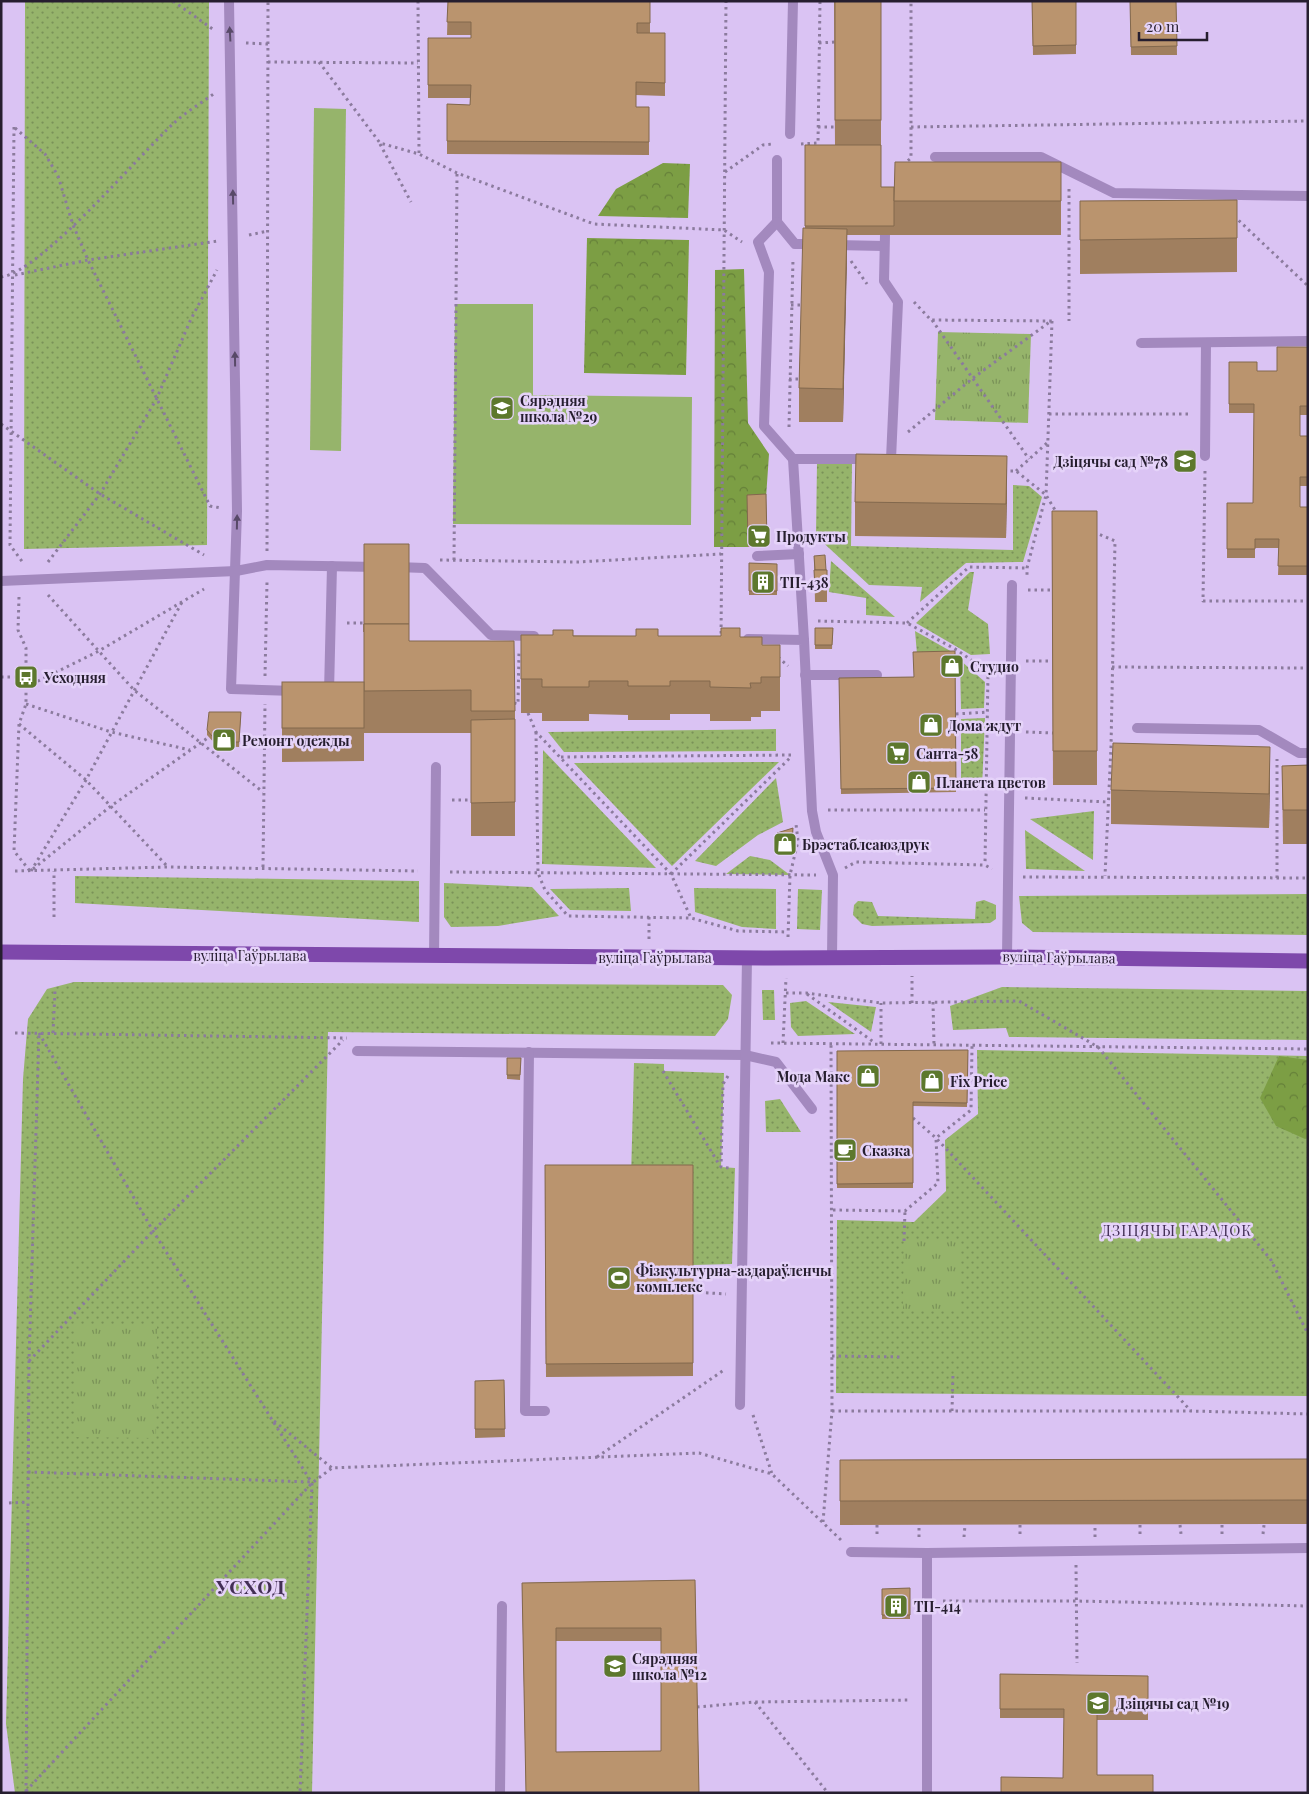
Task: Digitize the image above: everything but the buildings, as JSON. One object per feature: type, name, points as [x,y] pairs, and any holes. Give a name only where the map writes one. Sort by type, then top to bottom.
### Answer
[{"type":"main road","name":"вуліца Гаўрылава","points":[[1,952],[747,958],[912,956],[1308,961]]},
{"type":"lane","points":[[229,1],[237,511],[231,689],[329,692],[332,566]]},
{"type":"lane","points":[[790,134],[793,1]]},
{"type":"lane","points":[[936,157],[1041,157],[1114,193],[1308,196]]},
{"type":"lane","points":[[776,160],[777,222],[795,244],[884,246]]},
{"type":"lane","points":[[777,222],[758,242],[769,272],[764,426],[793,459],[812,811],[816,832],[833,875],[832,957]]},
{"type":"lane","points":[[793,459],[895,459],[891,447],[898,302],[884,281],[885,235]]},
{"type":"lane","points":[[1141,343],[1308,341]]},
{"type":"lane","points":[[1205,456],[1206,343]]},
{"type":"lane","points":[[757,556],[799,554]]},
{"type":"lane","points":[[1,582],[236,571],[267,565],[425,568],[491,635],[549,636]]},
{"type":"lane","points":[[1008,957],[1012,585]]},
{"type":"lane","points":[[739,639],[804,640]]},
{"type":"lane","points":[[805,675],[877,674]]},
{"type":"lane","points":[[1137,728],[1259,730],[1298,753],[1308,753]]},
{"type":"lane","points":[[434,956],[436,767]]},
{"type":"lane","points":[[740,1405],[747,958]]},
{"type":"lane","points":[[357,1051],[746,1055],[776,1062],[812,1109]]},
{"type":"lane","points":[[529,1052],[525,1411],[545,1410]]},
{"type":"lane","points":[[852,1552],[927,1554],[1308,1548]]},
{"type":"lane","points":[[927,1554],[927,1793]]},
{"type":"lane","points":[[500,1793],[502,1606]]},
{"type":"path","points":[[173,1],[231,42],[268,44]]},
{"type":"path","points":[[263,867],[267,565],[268,1]]},
{"type":"path","points":[[418,1],[418,154]]},
{"type":"path","points":[[721,648],[726,1]]},
{"type":"path","points":[[900,167],[910,158],[911,1]]},
{"type":"path","points":[[819,43],[835,42]]},
{"type":"path","points":[[268,62],[418,64]]},
{"type":"path","points":[[319,62],[380,143],[411,202]]},
{"type":"path","points":[[12,276],[44,254],[175,122],[231,81]]},
{"type":"path","points":[[911,128],[1308,121]]},
{"type":"path","points":[[237,511],[210,506],[88,260],[73,225],[58,176],[45,154],[14,127],[10,545],[34,579],[134,690],[199,744],[264,793]]},
{"type":"path","points":[[818,127],[835,127]]},
{"type":"path","points":[[380,143],[418,154],[457,173],[594,224],[724,230]]},
{"type":"path","points":[[457,173],[454,560],[578,562],[721,554]]},
{"type":"path","points":[[1069,181],[1069,321]]},
{"type":"path","points":[[1213,194],[1308,286]]},
{"type":"path","points":[[1,277],[88,260],[268,231]]},
{"type":"path","points":[[30,871],[14,851],[19,724],[26,704],[26,648],[18,630],[19,592],[34,579],[100,494],[156,400],[191,319],[233,238]]},
{"type":"path","points":[[788,425],[793,259]]},
{"type":"path","points":[[912,300],[931,320],[1029,460]]},
{"type":"path","points":[[791,305],[802,305]]},
{"type":"path","points":[[931,320],[1052,321]]},
{"type":"path","points":[[891,447],[973,378],[1052,321]]},
{"type":"path","points":[[907,623],[969,567],[1027,568],[1046,495],[1052,321]]},
{"type":"path","points":[[789,379],[800,379]]},
{"type":"path","points":[[1049,414],[1205,414]]},
{"type":"path","points":[[1,424],[100,494],[194,550],[236,571]]},
{"type":"path","points":[[1016,471],[1048,442]]},
{"type":"path","points":[[1205,456],[1204,601],[1308,601]]},
{"type":"path","points":[[998,471],[1016,471],[1046,495],[1060,518]]},
{"type":"path","points":[[1088,530],[1115,541],[1105,876]]},
{"type":"path","points":[[26,687],[98,652],[206,588]]},
{"type":"path","points":[[1026,590],[1052,590]]},
{"type":"path","points":[[30,871],[86,780],[183,601]]},
{"type":"path","points":[[803,620],[907,623],[957,650],[988,672],[985,865]]},
{"type":"path","points":[[345,623],[364,623]]},
{"type":"path","points":[[514,703],[518,704],[520,646],[525,647]]},
{"type":"path","points":[[776,655],[790,667]]},
{"type":"path","points":[[1026,662],[1052,661]]},
{"type":"path","points":[[1112,667],[1308,668]]},
{"type":"path","points":[[1,677],[26,676]]},
{"type":"path","points":[[26,704],[111,732],[190,750]]},
{"type":"path","points":[[956,714],[988,712]]},
{"type":"path","points":[[528,713],[536,732],[671,874],[691,918]]},
{"type":"path","points":[[19,724],[86,780],[168,867]]},
{"type":"path","points":[[536,732],[538,873],[545,890],[568,916],[691,918],[738,931],[788,932]]},
{"type":"path","points":[[1026,732],[1053,733]]},
{"type":"path","points":[[15,872],[30,871],[111,806],[209,737]]},
{"type":"path","points":[[792,746],[793,765]]},
{"type":"path","points":[[560,758],[792,755]]},
{"type":"path","points":[[671,874],[792,755]]},
{"type":"path","points":[[1277,759],[1277,878]]},
{"type":"path","points":[[1011,814],[1026,797],[1108,802]]},
{"type":"path","points":[[451,800],[471,800]]},
{"type":"path","points":[[855,810],[985,810]]},
{"type":"path","points":[[788,937],[790,875],[798,841],[796,822]]},
{"type":"path","points":[[833,875],[856,862],[985,865],[1009,878],[1105,876],[1308,878]]},
{"type":"path","points":[[54,871],[54,917]]},
{"type":"path","points":[[912,956],[912,1003]]},
{"type":"path","points":[[783,1043],[786,978]]},
{"type":"path","points":[[16,1033],[53,1033],[55,991]]},
{"type":"path","points":[[786,993],[806,993],[881,1003],[1019,1001],[1098,1047],[1271,1260],[1308,1334]]},
{"type":"path","points":[[806,993],[876,1044]]},
{"type":"path","points":[[933,1002],[934,1045]]},
{"type":"path","points":[[881,1003],[881,1044]]},
{"type":"path","points":[[39,1033],[153,1231],[312,1482],[300,1793]]},
{"type":"path","points":[[26,1792],[29,1361],[39,1033]]},
{"type":"path","points":[[29,1361],[153,1231],[345,1038]]},
{"type":"path","points":[[823,1522],[832,1411],[833,1210],[831,1044]]},
{"type":"path","points":[[936,1138],[970,1110],[972,1046]]},
{"type":"path","points":[[653,1054],[721,1167]]},
{"type":"path","points":[[913,1118],[936,1138],[1191,1411]]},
{"type":"path","points":[[833,1210],[905,1210],[938,1183],[936,1138]]},
{"type":"path","points":[[904,1241],[905,1210]]},
{"type":"path","points":[[693,1292],[732,1294]]},
{"type":"path","points":[[832,1356],[903,1357]]},
{"type":"path","points":[[597,1457],[730,1366],[741,1382]]},
{"type":"path","points":[[952,1411],[954,1373]]},
{"type":"path","points":[[832,1411],[1191,1411],[1308,1414]]},
{"type":"path","points":[[752,1413],[772,1474]]},
{"type":"path","points":[[270,1418],[332,1468]]},
{"type":"path","points":[[26,1792],[312,1482],[332,1468],[700,1453],[772,1474],[852,1552]]},
{"type":"path","points":[[28,1472],[312,1482]]},
{"type":"path","points":[[9,1503],[28,1502]]},
{"type":"path","points":[[877,1525],[877,1542]]},
{"type":"path","points":[[919,1525],[919,1541]]},
{"type":"path","points":[[964,1540],[965,1525]]},
{"type":"path","points":[[1020,1525],[1020,1540]]},
{"type":"path","points":[[1095,1525],[1095,1539]]},
{"type":"path","points":[[1076,1551],[1077,1663]]},
{"type":"path","points":[[927,1602],[1076,1601],[1308,1606]]},
{"type":"path","points":[[697,1707],[754,1702],[914,1700]]},
{"type":"path","points":[[754,1702],[828,1793]]},
{"type":"green space","points":[[25,1],[209,1],[207,545],[24,549]]},
{"type":"green space","points":[[314,108],[346,109],[341,451],[310,450]]},
{"type":"green space","points":[[663,163],[690,164],[688,218],[598,216],[616,189]]},
{"type":"green space","points":[[587,238],[689,240],[686,375],[584,373]]},
{"type":"green space","points":[[744,269],[748,423],[769,454],[766,498],[748,547],[714,547],[715,270]]},
{"type":"green space","points":[[455,304],[533,304],[533,395],[692,397],[691,525],[453,524]]},
{"type":"green space","points":[[938,332],[1031,334],[1028,423],[935,420]]},
{"type":"green space","points":[[817,463],[852,463],[851,546],[1013,550],[1013,485],[1029,486],[1042,497],[1023,562],[966,563],[920,602],[922,587],[869,585],[816,536]]},
{"type":"green space","points":[[831,561],[895,617],[866,615],[866,598],[829,592]]},
{"type":"green space","points":[[970,572],[974,572],[968,610],[988,624],[990,654],[971,655],[916,623]]},
{"type":"green space","points":[[915,631],[954,653],[917,654]]},
{"type":"green space","points":[[960,660],[985,682],[984,708],[961,709]]},
{"type":"green space","points":[[985,718],[982,788],[961,787],[961,719]]},
{"type":"green space","points":[[776,729],[776,751],[564,752],[548,732]]},
{"type":"green space","points":[[543,750],[656,868],[542,864]]},
{"type":"green space","points":[[779,762],[672,866],[574,763]]},
{"type":"green space","points":[[776,778],[783,822],[758,835],[716,866],[695,861]]},
{"type":"green space","points":[[1094,811],[1093,860],[1030,819]]},
{"type":"green space","points":[[1025,830],[1085,871],[1026,869]]},
{"type":"green space","points":[[750,856],[770,860],[790,875],[726,874]]},
{"type":"green space","points":[[75,876],[419,881],[419,922],[75,903]]},
{"type":"green space","points":[[444,883],[532,887],[559,916],[498,926],[451,927],[444,917]]},
{"type":"green space","points":[[629,888],[631,911],[570,910],[550,889]]},
{"type":"green space","points":[[694,888],[776,889],[776,929],[742,927],[695,912]]},
{"type":"green space","points":[[798,889],[822,890],[820,930],[797,929]]},
{"type":"green space","points":[[1308,894],[1308,935],[1033,932],[1022,923],[1019,896]]},
{"type":"green space","points":[[984,900],[996,905],[996,919],[990,923],[872,926],[862,924],[853,915],[854,905],[858,901],[872,902],[878,916],[975,919],[976,902]]},
{"type":"green space","points":[[74,982],[723,985],[732,995],[728,1019],[715,1036],[328,1032],[312,1793],[15,1793],[6,1724],[23,1079],[28,1019],[47,989]]},
{"type":"green space","points":[[1002,987],[1308,991],[1308,1040],[1009,1037],[1006,1028],[953,1030],[950,1006]]},
{"type":"green space","points":[[762,990],[774,990],[775,1020],[763,1020]]},
{"type":"green space","points":[[806,1001],[855,1034],[798,1036],[791,1027],[790,1003]]},
{"type":"green space","points":[[828,1002],[876,1007],[871,1032]]},
{"type":"green space","points":[[977,1050],[1308,1056],[1308,1396],[836,1393],[837,1220],[914,1222],[946,1191],[945,1140],[978,1114]]},
{"type":"green space","points":[[1279,1056],[1308,1060],[1308,1138],[1305,1139],[1276,1126],[1260,1098]]},
{"type":"green space","points":[[634,1063],[664,1064],[664,1071],[724,1073],[721,1167],[735,1168],[732,1264],[693,1265],[631,1178]]},
{"type":"green space","points":[[780,1099],[801,1132],[766,1132],[765,1101]]},
{"type":"green space","points":[[904,1241],[960,1241],[960,1311],[903,1310]]},
{"type":"green space","points":[[75,1326],[157,1326],[156,1438],[74,1437]]},
{"type":"place","name":"Сярэдняя школа №29","points":[[502,408]]},
{"type":"place","name":"Дзіцячы сад №78","points":[[1185,461]]},
{"type":"place","name":"Продукты","points":[[759,536]]},
{"type":"place","name":"ТП-438","points":[[763,582]]},
{"type":"place","name":"Студио","points":[[952,666]]},
{"type":"place","name":"Усходняя","points":[[26,677]]},
{"type":"place","name":"Дома ждут","points":[[931,725]]},
{"type":"place","name":"Ремонт одежды","points":[[224,740]]},
{"type":"place","name":"Санта-58","points":[[898,753]]},
{"type":"place","name":"Планета цветов","points":[[919,782]]},
{"type":"place","name":"Брэстаблсаюздрук","points":[[785,844]]},
{"type":"place","name":"Мода Макс","points":[[868,1076]]},
{"type":"place","name":"Fix Price","points":[[932,1081]]},
{"type":"place","name":"Сказка","points":[[845,1150]]},
{"type":"place","name":"Фізкультурна-аздараўленчы комплекс","points":[[619,1278]]},
{"type":"place","name":"ТП-414","points":[[896,1606]]},
{"type":"place","name":"Сярэдняя школа №12","points":[[615,1666]]},
{"type":"place","name":"Дзіцячы сад №19","points":[[1098,1703]]},
{"type":"district","name":"ДЗІЦЯЧЫ ГАРАДОК","points":[[1177,1230]]},
{"type":"district","name":"УСХОД","points":[[251,1586]]}]
